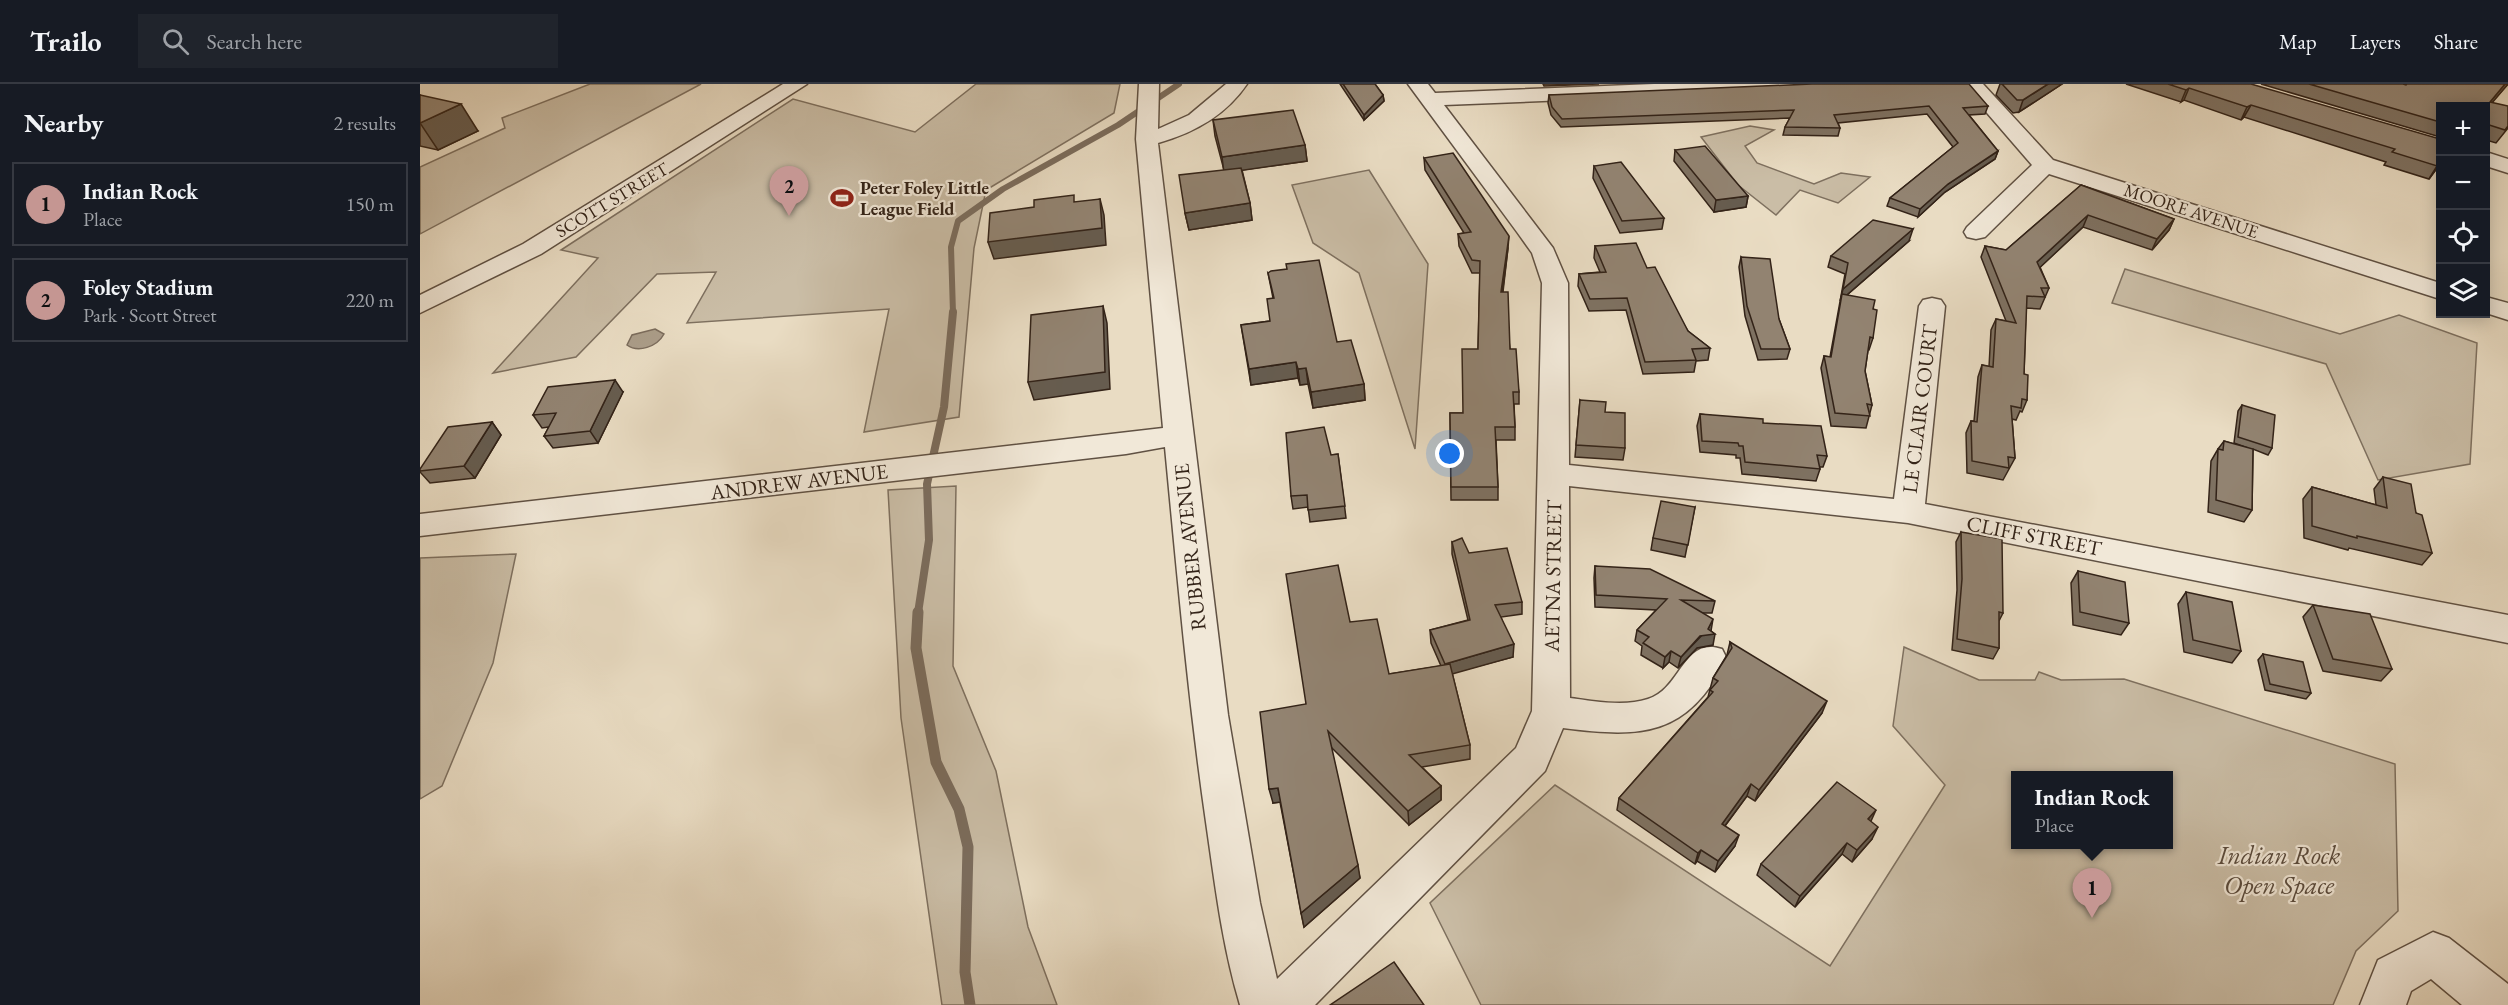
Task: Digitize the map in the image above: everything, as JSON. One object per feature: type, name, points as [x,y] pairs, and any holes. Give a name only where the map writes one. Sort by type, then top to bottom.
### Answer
[{"type":"street","name":"SCOTT STREET","points":[[420,305],[532,249],[798,84]]},
{"type":"street","name":"RUBBER AVENUE","points":[[1149,84],[1147,133],[1178,435],[1220,789],[1251,967],[1263,1005]]},
{"type":"street","points":[[1147,133],[1175,133],[1191,125],[1237,84]]},
{"type":"street","points":[[1424,92],[1810,84]]},
{"type":"street","points":[[1972,84],[2045,165],[1977,232]]},
{"type":"street","name":"AETNA STREET","points":[[1283,1005],[1531,759],[1551,711],[1555,283],[1544,253],[1527,228],[1424,92]]},
{"type":"street","points":[[2490,160],[2508,166]]},
{"type":"street","name":"MOORE AVENUE","points":[[2045,165],[2436,290]]},
{"type":"street","name":"LE CLAIR COURT","points":[[1908,512],[1932,306]]},
{"type":"street","points":[[2490,306],[2508,312]]},
{"type":"street","name":"ANDREW AVENUE","points":[[420,525],[1126,444],[1178,435]]},
{"type":"street","name":"CLIFF STREET","points":[[1554,474],[1908,512],[2508,629]]},
{"type":"street","points":[[1551,711],[1605,716],[1647,716],[1677,700],[1709,659]]},
{"type":"street","points":[[2383,1005],[2394,976],[2433,953],[2498,1005]]},
{"type":"green space","points":[[590,84],[701,84],[420,234],[420,167],[505,128],[502,118]]},
{"type":"green space","points":[[976,84],[1120,84],[1114,113],[986,190],[974,248],[959,417],[864,432],[889,309],[687,323],[716,272],[657,274],[576,357],[493,373],[598,258],[561,250],[793,99],[915,132]]},
{"type":"green space","points":[[1750,126],[1774,130],[1745,146],[1757,163],[1814,184],[1841,173],[1870,177],[1838,203],[1800,190],[1776,215],[1738,185],[1701,137]]},
{"type":"green space","points":[[1369,170],[1428,264],[1415,449],[1359,273],[1313,243],[1292,185]]},
{"type":"green space","points":[[2125,269],[2340,334],[2399,315],[2477,343],[2470,464],[2378,480],[2326,364],[2112,303]]},
{"type":"green space","points":[[956,486],[953,666],[996,771],[1028,927],[1057,1005],[942,1005],[901,718],[888,490]]},
{"type":"green space","points":[[516,554],[493,663],[442,786],[420,799],[420,558]]},
{"type":"green space","name":"Indian Rock Open Space","points":[[1904,647],[1979,680],[2035,680],[2039,672],[2061,680],[2124,679],[2395,764],[2398,911],[2356,951],[2333,1005],[1481,1005],[1430,903],[1555,785],[1830,966],[1945,785],[1893,726]]},
{"type":"shaded area","points":[[655,329],[664,334],[652,345],[636,348],[627,345],[632,335]]},
{"type":"building","points":[[1343,84],[1375,84],[1383,95],[1364,115]]},
{"type":"building","points":[[1812,84],[1969,84],[1988,106],[1963,108],[1998,151],[1948,184],[1920,209],[1890,198],[1958,143],[1929,106],[1834,115],[1840,128],[1785,127],[1794,110],[1562,119],[1552,107],[1549,95]]},
{"type":"building","points":[[2002,84],[2048,84],[2023,100],[2017,100]]},
{"type":"building","points":[[2168,84],[2251,84],[2436,138],[2436,166],[2392,152],[2395,149],[2251,105],[2247,107],[2189,88],[2186,90]]},
{"type":"building","points":[[2309,84],[2505,84],[2490,102],[2436,102],[2436,121]]},
{"type":"building","points":[[420,95],[461,104],[420,123]]},
{"type":"building","points":[[2490,102],[2508,106],[2508,126],[2505,130],[2490,125]]},
{"type":"building","points":[[1293,110],[1305,145],[1222,157],[1213,120]]},
{"type":"building","points":[[1705,146],[1748,196],[1716,200],[1675,150]]},
{"type":"building","points":[[1453,153],[1509,236],[1501,292],[1508,292],[1510,349],[1516,349],[1519,392],[1513,392],[1515,427],[1495,427],[1498,487],[1451,487],[1450,413],[1463,413],[1462,349],[1478,349],[1480,261],[1472,260],[1458,234],[1471,232],[1424,158]]},
{"type":"building","points":[[1621,162],[1664,218],[1622,221],[1594,166]]},
{"type":"building","points":[[1241,168],[1250,203],[1185,213],[1179,175]]},
{"type":"building","points":[[2081,185],[2174,219],[2157,239],[2088,215],[2037,262],[2049,288],[2041,288],[2045,297],[2027,296],[2024,374],[2028,375],[2027,400],[2022,399],[2021,408],[2011,406],[2015,458],[2008,457],[2009,468],[1972,461],[1971,421],[1977,422],[1982,365],[1993,367],[1996,319],[2016,323],[1985,246],[2006,250]]},
{"type":"building","points":[[1074,195],[1074,202],[1100,199],[1102,228],[988,242],[990,213],[1034,207],[1034,200]]},
{"type":"building","points":[[1873,220],[1913,229],[1843,289],[1848,263],[1831,256]]},
{"type":"building","points":[[1636,243],[1647,268],[1655,267],[1688,331],[1710,348],[1692,349],[1696,360],[1645,362],[1627,298],[1590,299],[1579,274],[1606,272],[1595,246]]},
{"type":"building","points":[[1741,257],[1770,259],[1779,319],[1790,349],[1761,349],[1747,306]]},
{"type":"building","points":[[1319,260],[1337,342],[1351,340],[1364,384],[1311,392],[1306,368],[1298,369],[1296,362],[1249,369],[1241,325],[1270,321],[1267,299],[1274,298],[1268,273],[1287,269],[1286,264]]},
{"type":"building","points":[[1842,294],[1875,300],[1873,309],[1877,310],[1865,371],[1872,405],[1867,404],[1870,416],[1835,413],[1824,356],[1831,357]]},
{"type":"building","points":[[1103,306],[1105,372],[1028,382],[1031,315]]},
{"type":"building","points":[[615,380],[590,431],[544,436],[556,413],[533,415],[548,387]]},
{"type":"building","points":[[1580,400],[1606,402],[1605,412],[1625,413],[1625,448],[1576,445]]},
{"type":"building","points":[[2242,405],[2275,415],[2272,448],[2238,437]]},
{"type":"building","points":[[1700,414],[1763,419],[1763,423],[1821,426],[1827,456],[1817,455],[1820,469],[1745,462],[1743,446],[1739,446],[1738,443],[1702,441]]},
{"type":"building","points":[[492,422],[464,466],[420,471],[448,427]]},
{"type":"building","points":[[1324,427],[1331,455],[1338,454],[1345,506],[1308,510],[1307,495],[1291,496],[1286,433]]},
{"type":"building","points":[[2224,441],[2253,449],[2252,510],[2216,500],[2218,449],[2223,450]]},
{"type":"building","points":[[2383,477],[2411,484],[2416,513],[2422,515],[2432,553],[2357,536],[2357,538],[2312,526],[2312,487],[2387,508]]},
{"type":"building","points":[[1661,501],[1695,507],[1688,545],[1653,538]]},
{"type":"building","points":[[1961,532],[2002,539],[2003,613],[1999,612],[1999,648],[1957,639],[1962,579]]},
{"type":"building","points":[[1462,538],[1469,553],[1507,548],[1522,602],[1495,605],[1514,644],[1445,664],[1430,630],[1470,620],[1452,542]]},
{"type":"building","points":[[1338,565],[1350,622],[1377,619],[1389,674],[1450,664],[1470,745],[1409,755],[1441,786],[1408,811],[1328,731],[1358,865],[1301,913],[1278,788],[1269,789],[1260,712],[1306,704],[1286,574]]},
{"type":"building","points":[[1595,566],[1650,569],[1715,601],[1681,600],[1713,619],[1708,629],[1715,634],[1700,636],[1681,657],[1671,651],[1665,657],[1643,643],[1649,637],[1637,630],[1667,599],[1596,595]]},
{"type":"building","points":[[2078,571],[2125,582],[2129,623],[2080,612]]},
{"type":"building","points":[[2186,592],[2232,602],[2241,651],[2193,640]]},
{"type":"building","points":[[2313,605],[2370,614],[2392,669],[2333,659]]},
{"type":"building","points":[[1730,642],[1827,701],[1759,790],[1751,784],[1722,824],[1739,835],[1718,861],[1701,850],[1698,853],[1619,798],[1713,692],[1710,690],[1718,681],[1713,678],[1732,648]]},
{"type":"building","points":[[2263,654],[2303,662],[2311,693],[2270,684]]},
{"type":"building","points":[[1837,782],[1876,810],[1868,819],[1878,827],[1857,850],[1847,843],[1800,896],[1761,864]]},
{"type":"building","points":[[1394,962],[1424,1005],[1330,1005]]},
{"type":"waterway","points":[[953,312],[951,247],[958,221],[1003,189],[1118,125],[1179,84]]},
{"type":"waterway","points":[[918,613],[929,540],[927,484],[944,407],[953,312]]},
{"type":"waterway","points":[[918,612],[916,648],[936,762],[959,809],[968,847],[965,972],[970,1005]]},
{"type":"place","name":"Peter Foley Little League Field","points":[[842,198]]},
{"type":"place","name":"Foley Stadium","points":[[789,216]]},
{"type":"place","name":"Indian Rock","points":[[2092,918]]}]
